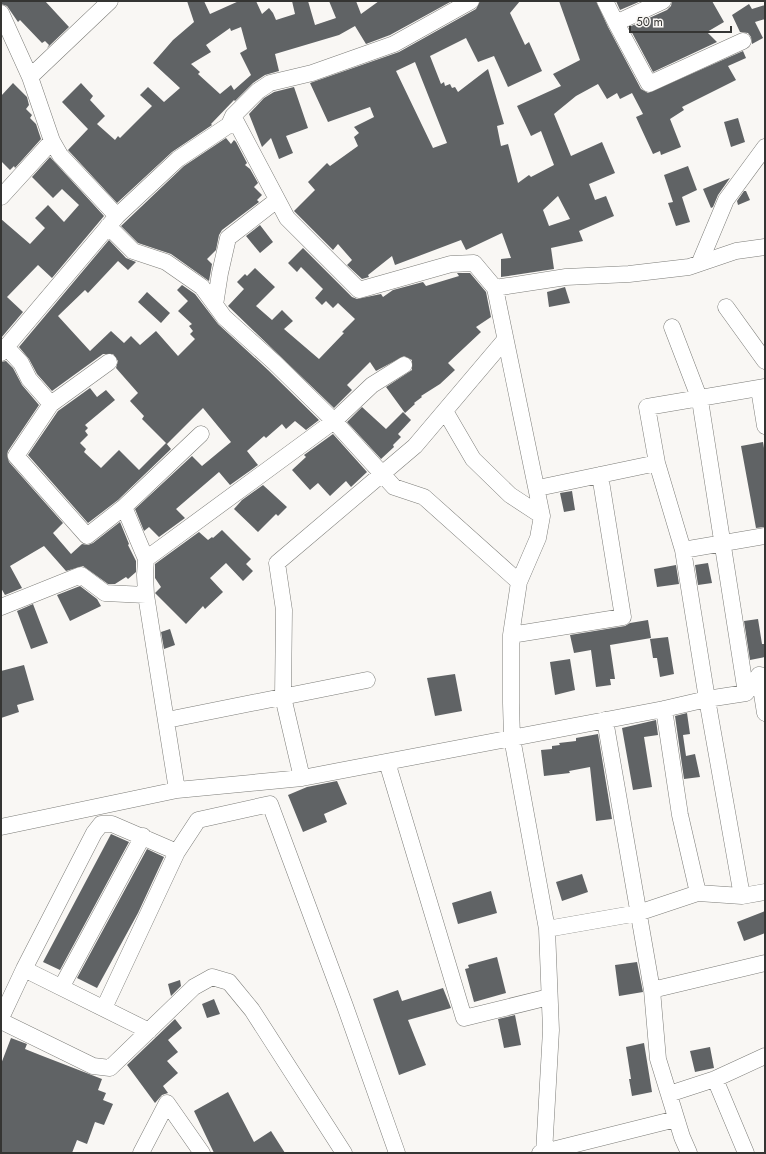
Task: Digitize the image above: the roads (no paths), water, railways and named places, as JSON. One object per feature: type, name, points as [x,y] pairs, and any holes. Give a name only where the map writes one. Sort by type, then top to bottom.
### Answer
[{"type":"street","points":[[30,77],[110,1]]},
{"type":"street","points":[[3,352],[112,221],[178,159],[229,125],[233,116],[258,91],[270,82],[312,73],[394,44],[471,1]]},
{"type":"street","points":[[604,1],[649,84],[743,41]]},
{"type":"street","points":[[616,23],[662,1]]},
{"type":"street","points":[[1,12],[30,77],[52,141],[60,154],[112,221],[133,252],[166,262],[202,287],[224,317],[275,363],[334,421],[394,487],[424,497],[519,582]]},
{"type":"street","points":[[233,116],[287,218],[358,290],[451,264],[474,263],[495,288],[504,341],[538,488],[542,516],[538,538],[519,582],[511,635],[512,738],[547,929],[549,997],[552,1030],[544,1153]]},
{"type":"street","points":[[1,197],[52,141]]},
{"type":"street","points":[[700,262],[726,200],[765,147]]},
{"type":"street","points":[[215,305],[228,238],[277,200]]},
{"type":"street","points":[[495,288],[566,278],[629,274],[689,267],[736,251],[765,248]]},
{"type":"street","points":[[726,307],[765,361]]},
{"type":"street","points":[[672,327],[700,400],[746,693]]},
{"type":"street","points":[[302,778],[283,697],[284,610],[277,563],[415,446],[504,341]]},
{"type":"street","points":[[3,352],[9,350],[21,363],[30,379],[51,404]]},
{"type":"street","points":[[108,362],[51,404],[16,456],[87,536],[124,507],[201,434]]},
{"type":"street","points":[[146,559],[334,421],[372,385],[404,365]]},
{"type":"street","points":[[742,896],[707,699],[683,550],[657,463],[646,407],[700,400],[762,388],[765,426]]},
{"type":"street","points":[[445,411],[473,459],[510,495],[542,516]]},
{"type":"street","points":[[538,488],[657,463]]},
{"type":"street","points":[[511,635],[623,616],[600,475]]},
{"type":"street","points":[[124,507],[146,559],[146,595],[177,790]]},
{"type":"street","points":[[683,550],[765,536]]},
{"type":"street","points":[[1,607],[81,575],[105,593],[146,595]]},
{"type":"street","points":[[1,827],[177,790],[302,778],[664,709],[707,699],[746,693],[762,675]]},
{"type":"street","points":[[762,675],[765,713]]},
{"type":"street","points":[[167,720],[367,680]]},
{"type":"street","points":[[664,709],[680,815],[698,893]]},
{"type":"street","points":[[605,720],[652,990],[658,1059],[676,1119],[689,1153]]},
{"type":"street","points":[[387,762],[464,1018],[549,997]]},
{"type":"street","points":[[104,1008],[177,852],[198,820],[270,804],[398,1153]]},
{"type":"street","points":[[1,1018],[24,969],[94,833],[101,824],[112,824],[143,836],[177,852]]},
{"type":"street","points":[[62,986],[143,836]]},
{"type":"street","points":[[547,929],[638,914],[698,893],[742,896],[765,892]]},
{"type":"street","points":[[652,990],[765,963]]},
{"type":"street","points":[[24,969],[62,986],[149,1031]]},
{"type":"street","points":[[1,1021],[93,1066],[110,1068],[194,987],[212,977],[229,982],[252,1010],[344,1153]]},
{"type":"street","points":[[669,1094],[715,1079],[765,1056]]},
{"type":"street","points":[[715,1079],[746,1153]]},
{"type":"street","points":[[142,1153],[167,1103],[202,1153]]},
{"type":"street","points":[[540,1153],[676,1119]]}]
